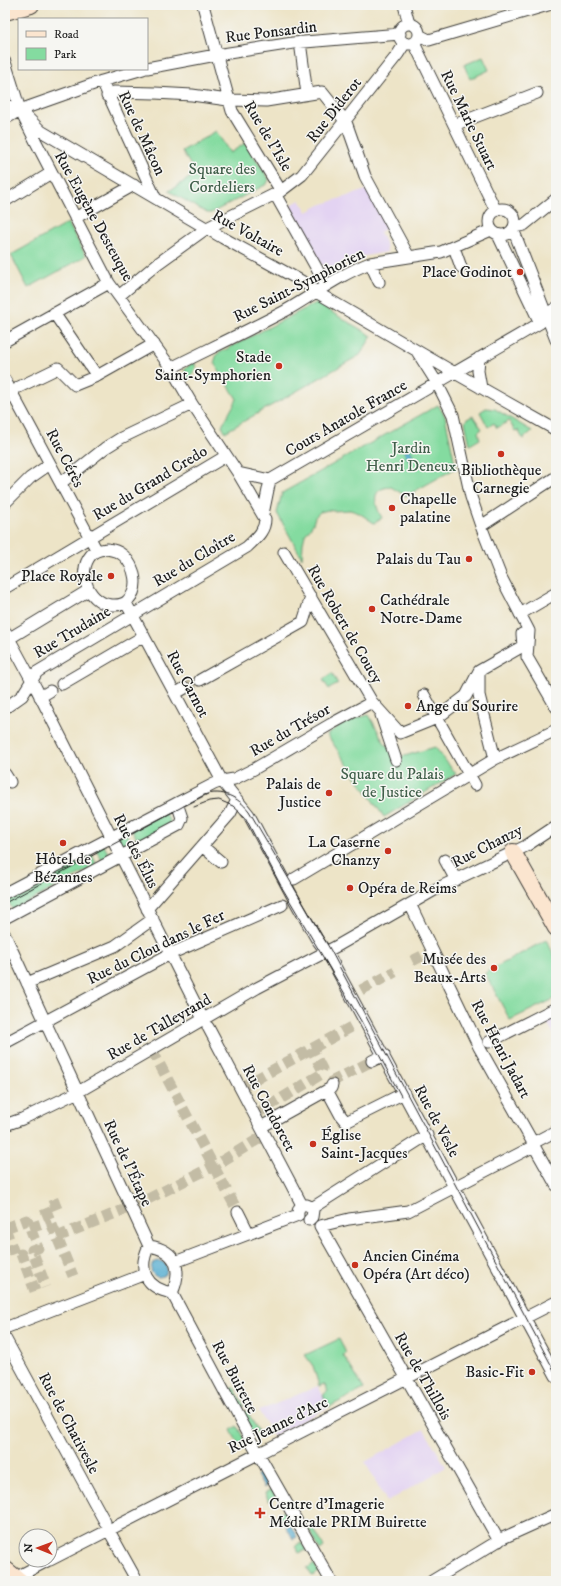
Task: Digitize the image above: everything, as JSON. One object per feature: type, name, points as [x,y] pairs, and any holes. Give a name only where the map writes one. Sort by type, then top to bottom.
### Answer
[{"type":"street","points":[[5,12],[31,5]]},
{"type":"street","name":"Rue de l'Isle","points":[[203,5],[232,111],[278,193],[326,285]]},
{"type":"street","name":"Rue Marie Stuart","points":[[404,5],[409,24],[417,28],[409,39],[454,125],[496,211]]},
{"type":"street","name":"Rue Ponsardin","points":[[148,68],[216,55],[300,42],[409,39],[429,40],[548,5]]},
{"type":"street","name":"Rue Diderot","points":[[120,295],[157,264],[207,228],[278,193],[302,175],[346,122],[409,39]]},
{"type":"street","points":[[300,42],[307,94]]},
{"type":"street","name":"Rue Eugène Desteuque","points":[[5,62],[20,110],[51,173],[109,283],[120,295],[170,368],[238,473],[264,519]]},
{"type":"street","points":[[5,119],[20,110],[102,81],[140,70]]},
{"type":"street","name":"Rue de Mâcon","points":[[102,81],[107,96],[155,197]]},
{"type":"street","points":[[107,96],[114,92],[155,93],[192,95],[228,100],[266,101],[322,92],[346,122],[366,176],[408,257]]},
{"type":"street","points":[[454,125],[537,93]]},
{"type":"street","name":"Rue Voltaire","points":[[5,105],[20,110],[41,131],[49,136],[305,283],[316,292],[454,373],[556,430]]},
{"type":"street","points":[[40,151],[41,140],[49,136]]},
{"type":"street","points":[[5,201],[51,173]]},
{"type":"street","points":[[75,218],[134,185]]},
{"type":"street","points":[[495,233],[507,234],[514,228],[524,225],[556,199]]},
{"type":"street","points":[[543,318],[514,228],[514,218],[509,211],[500,209],[490,216],[489,219],[495,233],[543,318],[556,340]]},
{"type":"street","name":"Rue Saint-Symphorien","points":[[170,368],[285,311],[326,285],[360,267],[441,252],[495,233]]},
{"type":"street","points":[[456,252],[461,267]]},
{"type":"street","points":[[373,269],[379,282]]},
{"type":"street","points":[[5,341],[109,283]]},
{"type":"street","name":"Cours Anatole France","points":[[270,480],[479,358],[543,318],[556,308]]},
{"type":"street","points":[[54,313],[97,376]]},
{"type":"street","points":[[12,390],[58,368],[74,385],[97,376],[154,344]]},
{"type":"street","name":"Rue Voltaire","points":[[417,351],[437,383],[453,415],[471,497],[481,526],[501,577],[529,630]]},
{"type":"street","points":[[479,358],[478,370],[481,388]]},
{"type":"street","name":"Rue Cérès","points":[[5,380],[12,390],[97,551]]},
{"type":"street","points":[[61,484],[105,448],[121,438],[192,404]]},
{"type":"street","name":"Rue du Grand Credo","points":[[5,588],[226,456]]},
{"type":"street","points":[[5,503],[30,478],[50,464]]},
{"type":"street","points":[[238,473],[270,480],[264,519]]},
{"type":"street","points":[[481,526],[556,477]]},
{"type":"street","name":"Rue du Cloître","points":[[132,615],[247,547],[261,534],[264,519]]},
{"type":"street","points":[[107,549],[116,551],[124,556],[132,567],[135,578],[135,588],[132,597],[126,603],[111,605],[101,602],[95,598],[89,590],[85,580],[85,572],[90,556],[97,551],[107,549]]},
{"type":"street","name":"Rue Robert de Coucy","points":[[284,552],[376,706]]},
{"type":"street","points":[[6,637],[89,590]]},
{"type":"street","points":[[520,614],[556,593]]},
{"type":"street","points":[[202,678],[303,622],[312,597]]},
{"type":"street","name":"Rue Carnot","points":[[126,603],[144,636],[180,690],[222,781],[237,800]]},
{"type":"street","name":"Rue Trudaine","points":[[5,708],[22,696],[37,672],[132,615]]},
{"type":"street","points":[[376,706],[400,733],[437,718],[466,696],[479,671],[523,646],[522,634],[529,630]]},
{"type":"street","points":[[529,630],[528,658],[556,707]]},
{"type":"street","points":[[62,684],[144,636]]},
{"type":"street","name":"Rue des Élus","points":[[6,637],[32,681],[45,694],[111,838],[206,1023]]},
{"type":"street","points":[[479,671],[479,695],[495,759]]},
{"type":"street","points":[[424,695],[475,785]]},
{"type":"street","points":[[376,706],[396,760]]},
{"type":"street","name":"Rue du Trésor","points":[[5,893],[177,803],[222,781],[236,778],[254,769],[331,724],[376,706]]},
{"type":"street","points":[[290,881],[495,759],[556,730]]},
{"type":"street","points":[[147,909],[233,810],[237,800]]},
{"type":"street","name":"Rue de Vesle","points":[[237,800],[249,815],[290,881],[316,938],[326,952],[384,1055],[522,1319],[556,1376]]},
{"type":"street","points":[[5,918],[179,825],[182,818],[177,803]]},
{"type":"street","name":"Rue Chanzy","points":[[326,952],[410,904],[526,846],[556,826]]},
{"type":"street","points":[[202,846],[221,862]]},
{"type":"street","points":[[513,852],[556,928]]},
{"type":"street","points":[[445,860],[456,880]]},
{"type":"street","name":"Rue Henri Jadart","points":[[410,904],[429,952],[479,1047],[556,1185]]},
{"type":"street","name":"Rue du Clou dans le Fer","points":[[5,1043],[170,954],[282,905]]},
{"type":"street","points":[[27,983],[115,946],[153,919]]},
{"type":"street","name":"Rue de l'Étape","points":[[5,935],[149,1246]]},
{"type":"street","name":"Rue de Talleyrand","points":[[5,1125],[22,1119],[78,1092],[206,1023],[257,988],[326,952]]},
{"type":"street","points":[[489,1042],[556,1008]]},
{"type":"street","name":"Rue Condorcet","points":[[206,1023],[304,1209]]},
{"type":"street","points":[[372,1061],[384,1055]]},
{"type":"street","points":[[261,1127],[330,1087],[341,1116],[346,1122],[404,1093]]},
{"type":"street","points":[[304,1209],[302,1220],[309,1220],[320,1226],[349,1219],[408,1211],[556,1131]]},
{"type":"street","points":[[176,1262],[249,1234],[304,1209],[427,1135]]},
{"type":"street","points":[[238,1212],[249,1234]]},
{"type":"street","name":"Rue de Thillois","points":[[320,1226],[499,1541]]},
{"type":"street","points":[[149,1246],[160,1248],[167,1252],[176,1262],[177,1277],[172,1292],[163,1291],[154,1286],[145,1274],[144,1260],[149,1246]]},
{"type":"street","points":[[5,1328],[145,1274]]},
{"type":"street","name":"Rue Buirette","points":[[172,1292],[258,1452],[331,1581]]},
{"type":"street","name":"Rue Jeanne d'Arc","points":[[58,1555],[106,1526],[258,1452],[278,1445],[556,1302]]},
{"type":"street","name":"Rue de Chativesle","points":[[5,1338],[137,1581]]},
{"type":"street","points":[[432,1581],[499,1541],[556,1514]]},
{"type":"street","name":"Rue Jeanne d'Arc","points":[[13,1576],[32,1568]]},
{"type":"shaded area","points":[[369,189],[388,227],[380,232],[386,245],[387,252],[354,258],[330,272],[325,271],[289,206],[300,200],[307,212],[320,205]]},
{"type":"shaded area","points":[[556,1013],[556,1038],[545,1019]]},
{"type":"shaded area","points":[[318,1386],[329,1407],[273,1436],[259,1411]]},
{"type":"shaded area","points":[[424,1429],[446,1467],[387,1502],[365,1462]]},
{"type":"green space","points":[[483,57],[489,70],[470,79],[464,65]]},
{"type":"green space","name":"Square des Cordeliers","points":[[216,131],[230,153],[244,144],[244,141],[269,179],[267,184],[211,213],[207,213],[169,191],[196,174],[182,151]]},
{"type":"green space","points":[[68,223],[86,256],[28,288],[11,255]]},
{"type":"green space","name":"Stade Saint-Symphorien","points":[[316,303],[372,336],[360,355],[225,432],[222,426],[237,399],[214,363],[217,354]]},
{"type":"green space","points":[[194,361],[196,368],[188,381],[185,374],[185,369]]},
{"type":"green space","name":"Jardin Henri Deneux","points":[[438,405],[445,416],[456,468],[406,496],[391,487],[379,490],[376,503],[382,518],[374,523],[359,513],[350,510],[328,510],[320,512],[315,517],[313,524],[305,535],[302,558],[277,513],[282,493]]},
{"type":"green space","points":[[486,408],[495,409],[532,431],[523,439],[518,430],[515,431],[509,421],[497,428],[494,423],[488,427],[480,412]]},
{"type":"green space","points":[[473,416],[482,429],[478,432],[480,439],[470,445],[465,422]]},
{"type":"green space","points":[[332,673],[338,684],[329,689],[323,680]]},
{"type":"green space","name":"Square du Palais de Justice","points":[[369,715],[384,742],[398,758],[435,747],[456,774],[384,817],[327,735],[341,724],[340,722]]},
{"type":"green space","points":[[164,811],[172,825],[139,843],[132,829]]},
{"type":"green space","points":[[125,832],[133,845],[122,851],[115,837]]},
{"type":"green space","points":[[103,844],[111,858],[103,862],[95,848]]},
{"type":"green space","points":[[90,851],[97,865],[13,910],[5,896]]},
{"type":"green space","points":[[546,940],[556,958],[556,998],[510,1020],[485,973]]},
{"type":"green space","points":[[339,1339],[346,1353],[343,1355],[364,1389],[329,1407],[323,1395],[328,1391],[324,1384],[319,1386],[313,1366],[305,1355]]},
{"type":"green space","points":[[234,1387],[244,1406],[239,1409],[228,1390]]},
{"type":"green space","points":[[247,1411],[258,1431],[252,1434],[241,1414]]},
{"type":"green space","points":[[237,1426],[245,1441],[238,1444],[231,1430]]},
{"type":"green space","points":[[272,1489],[276,1497],[269,1501],[265,1493]]},
{"type":"green space","points":[[284,1511],[289,1519],[282,1523],[278,1515]]},
{"type":"green space","points":[[313,1527],[324,1547],[320,1550],[309,1529]]},
{"type":"green space","points":[[302,1542],[306,1550],[299,1553],[295,1546]]},
{"type":"green space","points":[[314,1564],[319,1572],[312,1576],[307,1568]]},
{"type":"water","points":[[407,449],[410,450],[414,457],[413,459],[408,459],[405,454]]},
{"type":"water","points":[[156,1261],[162,1261],[167,1266],[165,1275],[162,1277],[156,1277],[151,1272],[151,1266]]},
{"type":"water","points":[[261,1472],[268,1485],[264,1488],[257,1475]]},
{"type":"water","points":[[290,1524],[297,1537],[293,1539],[286,1526]]},
{"type":"tunnel","points":[[185,688],[200,680]]},
{"type":"tunnel","points":[[412,961],[426,954]]},
{"type":"tunnel","points":[[361,990],[395,972]]},
{"type":"tunnel","points":[[240,1088],[353,1026]]},
{"type":"tunnel","points":[[254,1115],[320,1075],[322,1069],[311,1048]]},
{"type":"tunnel","points":[[152,1050],[238,1212]]},
{"type":"tunnel","points":[[332,1084],[333,1081],[372,1061]]},
{"type":"tunnel","points":[[57,1237],[140,1203],[214,1166],[265,1135]]},
{"type":"tunnel","points":[[60,1202],[45,1208],[73,1276]]},
{"type":"tunnel","points":[[5,1228],[27,1220],[38,1248],[32,1250],[46,1287]]},
{"type":"tunnel","points":[[30,1228],[51,1221]]},
{"type":"tunnel","points":[[5,1228],[15,1256],[21,1254],[35,1291]]},
{"type":"tram line","points":[[5,903],[204,795],[211,793],[223,794],[235,798],[245,806],[330,949],[556,1374]]},
{"type":"tram line","points":[[194,807],[209,801],[219,800],[233,806],[245,817],[281,886],[361,1021],[401,1096]]},
{"type":"place","name":"Place Godinot","points":[[520,272]]},
{"type":"place","name":"Stade Saint-Symphorien","points":[[279,366]]},
{"type":"place","name":"Bibliothèque Carnegie","points":[[501,454]]},
{"type":"place","name":"Chapelle palatine","points":[[392,508]]},
{"type":"place","name":"Palais du Tau","points":[[469,559]]},
{"type":"place","name":"Place Royale","points":[[111,576]]},
{"type":"place","name":"Cathédrale Notre-Dame","points":[[372,609]]},
{"type":"place","name":"Ange du Sourire","points":[[408,706]]},
{"type":"place","name":"Palais de Justice","points":[[329,793]]},
{"type":"place","name":"Hôtel de Bézannes","points":[[63,843]]},
{"type":"place","name":"La Caserne Chanzy","points":[[388,851]]},
{"type":"place","name":"Opéra de Reims","points":[[350,888]]},
{"type":"place","name":"Musée des Beaux-Arts","points":[[494,968]]},
{"type":"place","name":"Église Saint-Jacques","points":[[313,1144]]},
{"type":"place","name":"Ancien Cinéma Opéra (Art déco)","points":[[355,1265]]},
{"type":"place","name":"Basic-Fit","points":[[532,1372]]},
{"type":"place","name":"Centre d'Imagerie Médicale PRIM Buirette","points":[[260,1513]]}]
